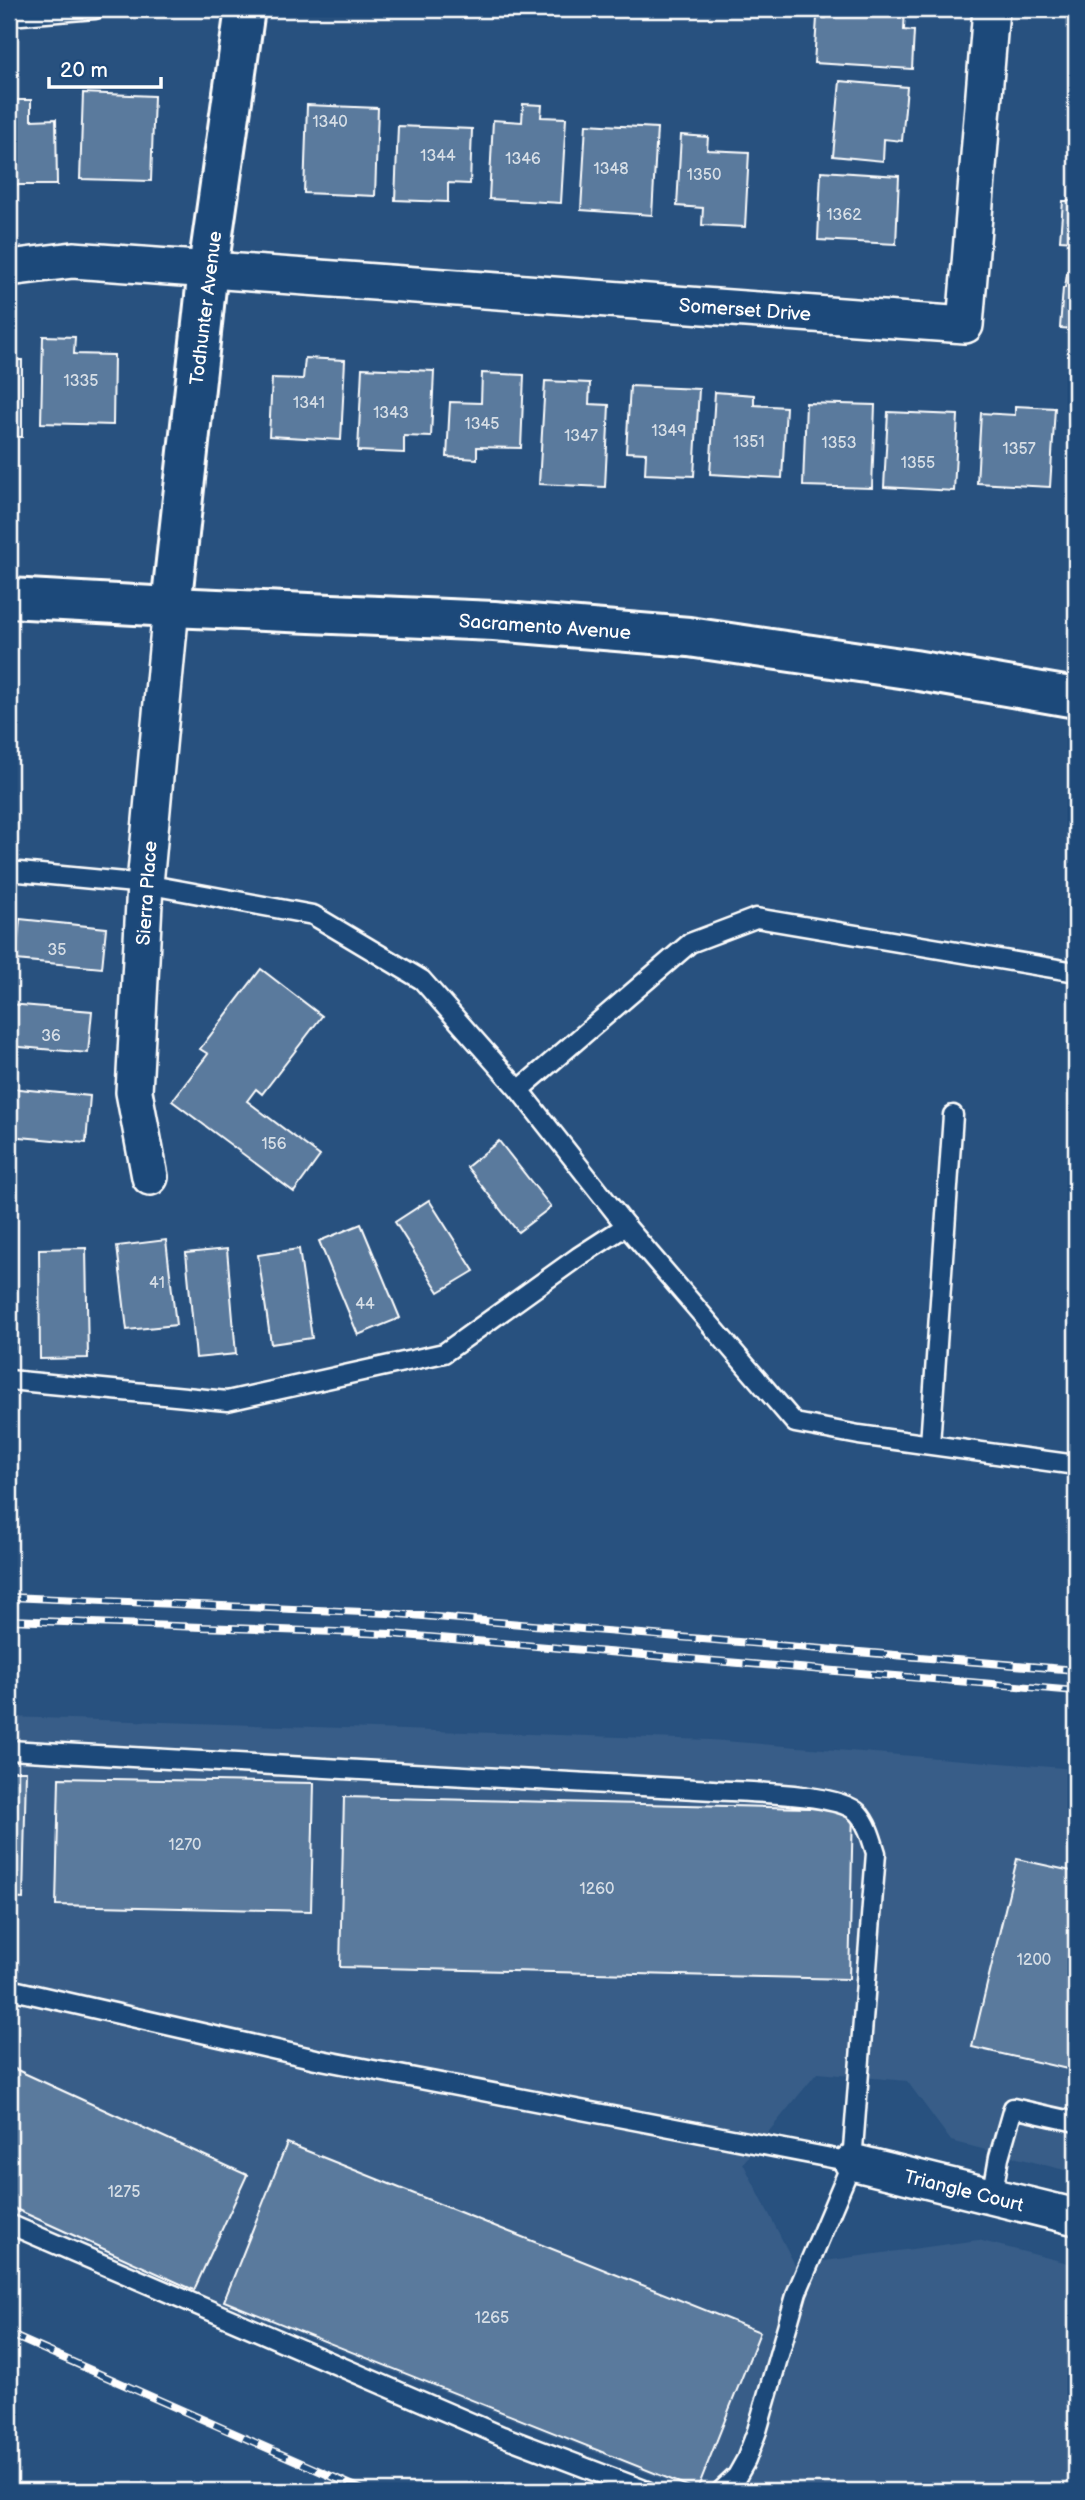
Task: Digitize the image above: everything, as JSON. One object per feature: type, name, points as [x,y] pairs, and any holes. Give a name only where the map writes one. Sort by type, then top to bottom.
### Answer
[{"type":"main road","name":"Todhunter Avenue","points":[[171,607],[208,269],[241,11]]},
{"type":"main road","name":"Sacramento Avenue","points":[[9,598],[494,621],[689,637],[914,670],[1076,698]]},
{"type":"street","name":"Somerset Drive","points":[[208,269],[965,325],[991,9]]},
{"type":"street","points":[[9,268],[73,260],[208,269]]},
{"type":"street","name":"Sierra Place","points":[[150,1177],[134,1091],[145,884],[171,607]]},
{"type":"street","name":"Triangle Court","points":[[852,2162],[1076,2217]]},
{"type":"lane","points":[[9,16],[95,9]]},
{"type":"lane","points":[[9,871],[145,884],[313,915],[422,980],[519,1090],[626,1226],[796,1423],[1076,1465]]},
{"type":"lane","points":[[519,1090],[690,943],[756,918],[1076,972]]},
{"type":"lane","points":[[930,1444],[953,1115]]},
{"type":"lane","points":[[9,1380],[227,1401],[444,1353],[626,1226]]},
{"type":"lane","points":[[9,1750],[713,1790],[821,1799],[842,1803],[857,1812],[871,1836],[876,1853],[852,2162],[797,2292],[758,2431],[737,2476],[721,2491]]},
{"type":"lane","points":[[9,1989],[316,2059],[852,2162]]},
{"type":"lane","points":[[992,2197],[999,2157],[1013,2108],[1076,2122]]},
{"type":"lane","points":[[9,2224],[477,2425],[647,2491]]},
{"type":"shaded area","points":[[9,1717],[711,1740],[1076,1769],[1076,2173],[951,2141],[907,2081],[817,2073],[743,2163],[795,2265],[978,2240],[1076,2265],[1076,2491],[692,2491],[9,2218]]},
{"type":"building","points":[[826,9],[905,9],[904,30],[914,31],[912,69],[814,63],[817,18],[826,18]]},
{"type":"building","points":[[840,81],[907,87],[902,141],[884,139],[883,161],[833,156]]},
{"type":"building","points":[[83,93],[154,96],[151,181],[80,179]]},
{"type":"building","points":[[9,100],[31,100],[31,120],[56,119],[57,185],[9,185]]},
{"type":"building","points":[[523,104],[542,105],[541,117],[566,118],[561,203],[489,199],[493,120],[522,122]]},
{"type":"building","points":[[307,105],[378,108],[375,196],[304,193]]},
{"type":"building","points":[[586,124],[657,128],[652,215],[581,210]]},
{"type":"building","points":[[398,126],[472,129],[470,184],[448,183],[448,202],[395,200]]},
{"type":"building","points":[[681,135],[708,137],[707,150],[749,152],[745,227],[702,225],[703,208],[677,206]]},
{"type":"building","points":[[1075,168],[1076,196],[1073,196]]},
{"type":"building","points":[[821,171],[899,176],[896,244],[818,240]]},
{"type":"building","points":[[1063,201],[1076,201],[1076,241],[1060,240]]},
{"type":"building","points":[[1071,257],[1076,257],[1076,329],[1060,328],[1063,288],[1067,274],[1070,273]]},
{"type":"building","points":[[43,336],[75,337],[74,354],[114,355],[113,425],[41,423]]},
{"type":"building","points":[[305,358],[345,360],[341,440],[269,436],[272,378],[303,379]]},
{"type":"building","points":[[9,360],[22,360],[22,437],[9,437]]},
{"type":"building","points":[[362,368],[434,371],[431,437],[404,436],[404,453],[358,451]]},
{"type":"building","points":[[482,373],[524,375],[521,448],[477,447],[477,459],[447,457],[450,402],[481,403]]},
{"type":"building","points":[[545,381],[590,383],[589,404],[609,405],[605,487],[539,484]]},
{"type":"building","points":[[630,386],[699,389],[694,476],[645,474],[646,453],[626,452]]},
{"type":"building","points":[[715,392],[754,395],[754,405],[786,407],[782,478],[710,474]]},
{"type":"building","points":[[806,403],[875,405],[872,488],[803,486]]},
{"type":"building","points":[[1015,406],[1055,408],[1050,487],[977,483],[981,413],[1015,415]]},
{"type":"building","points":[[888,412],[958,415],[954,491],[884,487]]},
{"type":"building","points":[[20,919],[106,928],[102,968],[16,960]]},
{"type":"building","points":[[261,969],[322,1016],[262,1094],[256,1089],[247,1101],[320,1156],[294,1192],[172,1101],[208,1054],[200,1049]]},
{"type":"building","points":[[9,1004],[92,1011],[88,1053],[9,1046]]},
{"type":"building","points":[[9,1088],[90,1096],[86,1143],[9,1136]]},
{"type":"building","points":[[499,1141],[551,1207],[518,1232],[467,1167]]},
{"type":"building","points":[[429,1200],[474,1271],[439,1292],[395,1222]]},
{"type":"building","points":[[361,1224],[400,1318],[358,1335],[319,1241]]},
{"type":"building","points":[[166,1240],[176,1325],[127,1330],[117,1246]]},
{"type":"building","points":[[11,1247],[14,1348],[9,1348]]},
{"type":"building","points":[[86,1248],[88,1358],[40,1359],[39,1249]]},
{"type":"building","points":[[227,1249],[236,1354],[196,1358],[186,1253]]},
{"type":"building","points":[[299,1249],[312,1338],[271,1344],[258,1255]]},
{"type":"building","points":[[9,1771],[26,1771],[23,1899],[9,1898]]},
{"type":"building","points":[[59,1778],[314,1783],[311,1911],[56,1905]]},
{"type":"building","points":[[344,1797],[853,1809],[849,1979],[340,1967]]},
{"type":"building","points":[[1017,1859],[1076,1872],[1076,2071],[972,2047]]},
{"type":"building","points":[[15,2069],[247,2175],[194,2290],[9,2206],[9,2083]]},
{"type":"building","points":[[287,2143],[760,2332],[697,2490],[224,2301]]},
{"type":"railway","points":[[9,1597],[387,1613],[1076,1670]]},
{"type":"railway","points":[[9,1620],[392,1634],[1076,1691]]},
{"type":"railway","points":[[9,2334],[365,2491]]}]
